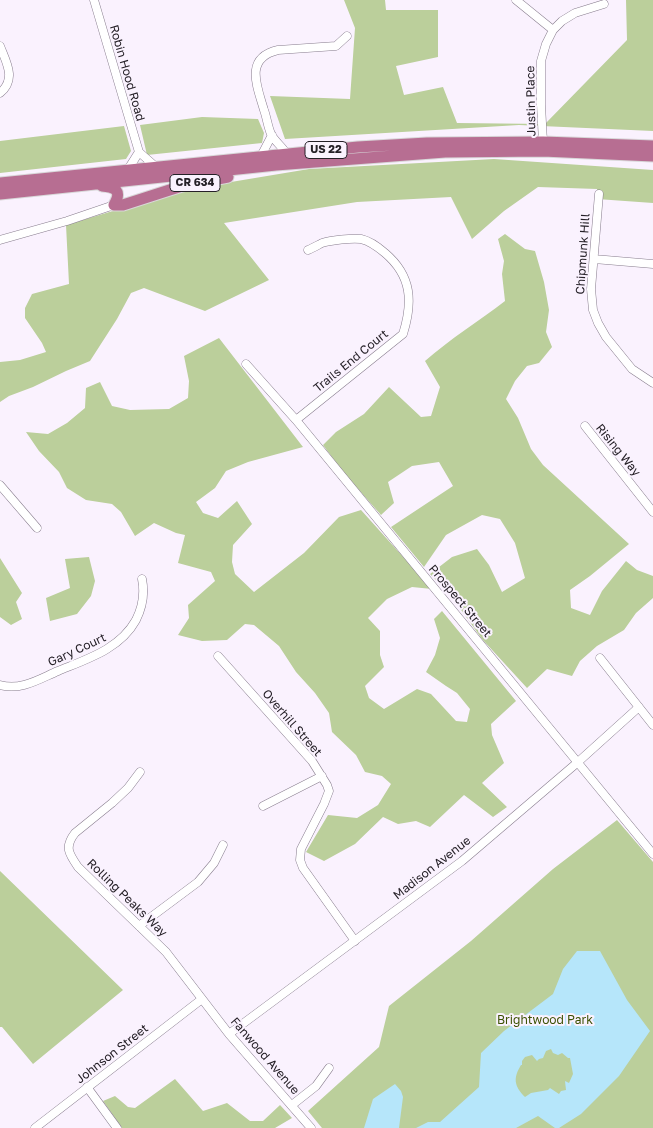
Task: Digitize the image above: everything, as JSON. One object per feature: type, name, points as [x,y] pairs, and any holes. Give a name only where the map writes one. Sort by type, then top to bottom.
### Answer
[{"type":"highway","name":"US 22","points":[[0,184],[358,147],[427,143],[543,142],[653,146]]},
{"type":"highway","name":"US 22","points":[[0,194],[276,165],[445,152],[543,151],[653,156]]},
{"type":"highway","name":"CR 634","points":[[114,205],[123,205],[182,186],[276,165]]},
{"type":"highway","points":[[93,184],[109,186],[115,189],[118,197],[114,205]]},
{"type":"street","name":"Robin Hood Road","points":[[94,0],[138,152]]},
{"type":"street","points":[[516,0],[552,30],[575,13],[604,4]]},
{"type":"street","name":"Justin Place","points":[[543,142],[541,61],[552,30]]},
{"type":"street","points":[[288,154],[272,135],[256,81],[255,72],[257,64],[271,52],[336,46],[348,36]]},
{"type":"street","points":[[0,46],[8,68],[9,82],[0,93]]},
{"type":"street","points":[[261,156],[272,135]]},
{"type":"street","points":[[127,170],[138,152],[156,167]]},
{"type":"street","name":"Chipmunk Hill","points":[[599,194],[591,296],[593,310],[606,337],[632,369],[653,383]]},
{"type":"street","name":"CR 634","points":[[0,240],[67,221],[114,205]]},
{"type":"street","name":"Trails End Court","points":[[296,420],[403,334],[409,305],[409,290],[402,272],[390,257],[376,246],[362,240],[346,240],[324,243],[308,250]]},
{"type":"street","points":[[594,259],[653,264]]},
{"type":"street","name":"Prospect Street","points":[[246,364],[296,420],[653,854]]},
{"type":"street","name":"Rising Way","points":[[584,426],[653,512]]},
{"type":"street","points":[[0,485],[37,528]]},
{"type":"street","name":"Gary Court","points":[[3,686],[12,688],[30,683],[97,654],[118,641],[134,622],[142,608],[144,600],[142,579]]},
{"type":"street","name":"Overhill Street","points":[[218,656],[312,761],[327,785],[329,792],[301,849],[300,860],[303,868],[355,941]]},
{"type":"street","points":[[601,660],[653,725]]},
{"type":"street","name":"Madison Avenue","points":[[229,1034],[462,861],[578,762],[638,707]]},
{"type":"street","name":"Rolling Peaks Way","points":[[140,772],[128,788],[75,833],[68,845],[68,852],[78,867],[166,952],[202,999]]},
{"type":"street","points":[[263,806],[322,776]]},
{"type":"street","points":[[139,926],[198,882],[214,863],[223,845]]},
{"type":"street","name":"Fanwood Avenue","points":[[202,999],[229,1034],[311,1128]]},
{"type":"street","name":"Johnson Street","points":[[35,1128],[202,999]]},
{"type":"street","points":[[292,1105],[316,1086],[329,1068]]},
{"type":"street","points":[[87,1088],[117,1128]]},
{"type":"green space","points":[[344,0],[385,0],[386,10],[438,10],[438,57],[396,66],[404,95],[443,87],[457,123],[545,124],[627,40],[626,0],[653,0],[653,131],[519,125],[285,139],[270,96],[350,99],[355,28]]},
{"type":"green space","points":[[202,117],[258,119],[264,133],[262,143],[147,155],[140,125]]},
{"type":"green space","points":[[124,126],[131,151],[126,159],[0,173],[0,141]]},
{"type":"green space","points":[[494,159],[653,170],[653,203],[597,199],[597,189],[538,187],[504,211],[472,239],[451,197],[357,202],[224,223],[269,280],[205,311],[144,288],[131,293],[90,361],[9,396],[0,402],[0,362],[20,360],[46,352],[25,318],[25,308],[32,294],[69,284],[66,225],[183,190],[309,169]]},
{"type":"green space","points":[[505,234],[525,249],[535,251],[544,282],[549,310],[546,332],[552,347],[539,363],[527,366],[515,381],[506,399],[518,418],[531,449],[543,465],[629,544],[570,590],[571,608],[590,615],[602,591],[626,561],[637,570],[653,576],[653,598],[636,613],[624,630],[597,646],[580,661],[572,676],[547,669],[527,688],[482,639],[454,600],[430,574],[452,557],[477,549],[489,565],[502,592],[525,578],[515,543],[500,519],[482,515],[446,535],[424,567],[391,527],[453,486],[439,462],[412,466],[388,482],[394,503],[381,515],[343,472],[323,445],[336,432],[364,414],[389,387],[421,417],[431,416],[440,387],[425,361],[505,301],[502,274],[504,261],[498,239]]},
{"type":"green space","points":[[219,338],[303,447],[248,462],[226,471],[215,488],[196,502],[203,513],[218,518],[237,501],[252,524],[233,545],[232,562],[235,574],[254,592],[304,553],[339,517],[361,510],[432,589],[412,587],[387,599],[368,618],[380,631],[380,655],[384,667],[365,686],[369,698],[384,709],[417,689],[431,694],[456,721],[467,722],[470,709],[457,693],[426,672],[435,655],[440,638],[434,619],[442,611],[516,701],[491,724],[492,735],[504,763],[482,783],[507,807],[493,817],[464,795],[430,827],[416,821],[398,824],[383,817],[355,844],[324,861],[306,852],[328,815],[357,818],[378,805],[391,784],[382,776],[365,772],[356,755],[332,732],[329,713],[315,693],[296,672],[279,646],[254,625],[245,624],[227,640],[202,641],[178,635],[189,618],[188,605],[215,581],[211,572],[178,563],[185,535],[154,523],[135,536],[121,512],[112,504],[86,500],[67,488],[59,472],[39,451],[26,432],[48,434],[67,423],[85,408],[86,388],[100,382],[112,406],[130,410],[169,409],[188,398],[189,381],[184,356]]},
{"type":"green space","points":[[89,557],[95,581],[91,596],[77,614],[50,621],[46,598],[70,588],[65,559]]},
{"type":"green space","points":[[0,558],[22,593],[16,602],[22,619],[11,625],[0,617]]},
{"type":"green space","name":"Brightwood Park","points":[[617,820],[653,862],[653,1128],[322,1128],[308,1111],[379,1047],[389,1006],[471,941],[553,869]]},
{"type":"green space","points":[[0,871],[123,990],[33,1064],[0,1027]]},
{"type":"green space","points":[[175,1079],[203,1111],[227,1103],[250,1121],[263,1121],[280,1105],[292,1118],[275,1128],[122,1128],[103,1101],[115,1096],[128,1107],[135,1108]]},
{"type":"water","points":[[577,951],[600,951],[627,1000],[650,1031],[619,1076],[581,1114],[559,1128],[555,1128],[538,1116],[516,1128],[416,1128],[428,1122],[440,1122],[479,1087],[481,1053],[504,1031],[553,994],[563,969]],"holes":[[[551,1049],[553,1053],[558,1055],[562,1053],[570,1058],[573,1074],[569,1083],[565,1081],[566,1090],[561,1091],[559,1094],[550,1088],[531,1093],[525,1097],[516,1082],[522,1061],[525,1057],[532,1055],[537,1061],[543,1058],[546,1051]]]},
{"type":"water","points":[[395,1084],[403,1097],[399,1128],[364,1128],[373,1099]]}]
